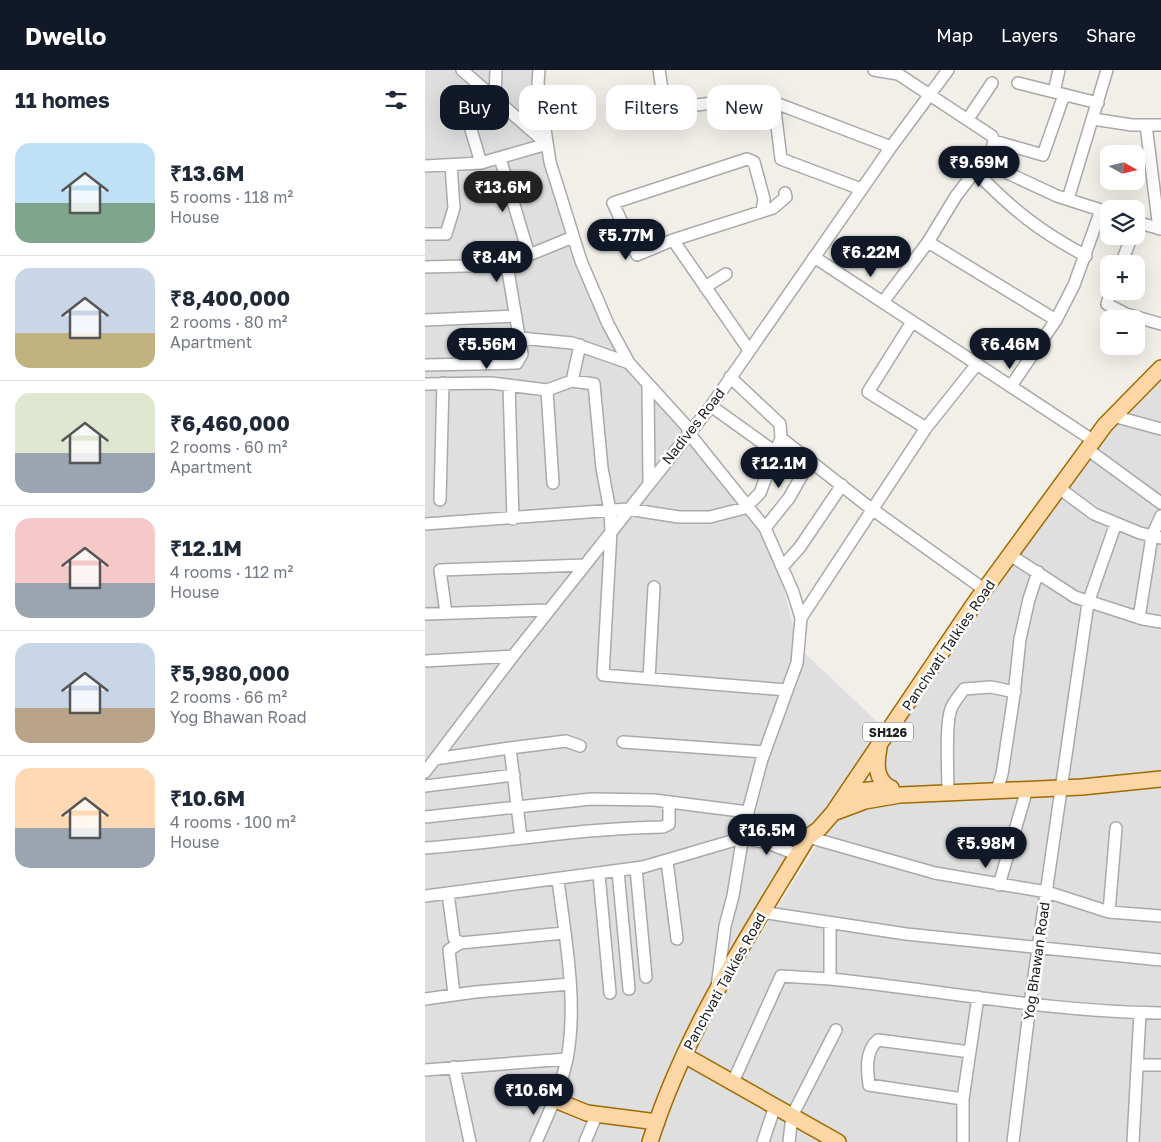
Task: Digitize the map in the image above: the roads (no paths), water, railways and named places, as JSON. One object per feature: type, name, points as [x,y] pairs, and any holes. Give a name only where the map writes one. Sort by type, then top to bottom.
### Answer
[{"type":"main road","name":"Panchvati Talkies Road","points":[[657,1122],[683,1055],[717,989],[761,912],[809,837],[833,813],[985,590],[1091,445],[1113,416],[1161,368]]},
{"type":"main road","points":[[880,744],[876,765],[878,774],[890,788]]},
{"type":"main road","points":[[998,787],[1027,789],[1161,773]]},
{"type":"main road","points":[[847,792],[890,788],[948,789],[1161,779]]},
{"type":"main road","points":[[833,813],[878,798],[948,789]]},
{"type":"main road","points":[[683,1055],[838,1142]]},
{"type":"main road","points":[[555,1100],[587,1113],[657,1122]]},
{"type":"main road","name":"SH126","points":[[650,1142],[657,1122]]},
{"type":"street","points":[[462,70],[480,85]]},
{"type":"street","points":[[495,85],[496,70]]},
{"type":"street","points":[[539,70],[538,83],[550,162],[581,262],[608,324],[629,363],[689,431],[708,459],[749,504],[765,528],[783,566],[801,618],[797,663],[765,752],[742,838],[733,896],[725,926],[717,989]]},
{"type":"street","points":[[659,70],[665,108],[707,103]]},
{"type":"street","points":[[874,70],[898,74],[992,136],[994,141],[1043,155],[1059,93],[1059,70]]},
{"type":"street","name":"Nadives Road","points":[[425,772],[513,656],[689,431],[711,406],[861,189],[948,70]]},
{"type":"street","points":[[1068,199],[1107,70]]},
{"type":"street","points":[[968,120],[992,83]]},
{"type":"street","points":[[1018,83],[1098,103]]},
{"type":"street","points":[[781,105],[891,147]]},
{"type":"street","points":[[509,111],[547,144]]},
{"type":"street","points":[[1093,119],[1161,125]]},
{"type":"street","points":[[1145,225],[1160,229],[1146,125]]},
{"type":"street","points":[[471,130],[481,163]]},
{"type":"street","points":[[777,130],[781,159],[861,189]]},
{"type":"street","points":[[883,302],[929,242],[956,196],[983,162],[994,141]]},
{"type":"street","points":[[425,166],[481,163],[547,144]]},
{"type":"street","points":[[500,158],[529,255]]},
{"type":"street","points":[[762,211],[764,199],[754,162],[747,159],[613,204],[637,255],[673,240],[773,208],[786,197],[785,193]]},
{"type":"street","points":[[983,162],[1068,199],[1100,210]]},
{"type":"street","points":[[425,234],[446,234],[454,208],[451,165]]},
{"type":"street","points":[[976,172],[1029,222],[1047,235],[1087,256]]},
{"type":"street","points":[[1011,386],[1056,320],[1100,224]]},
{"type":"street","points":[[507,269],[529,255],[573,237]]},
{"type":"street","points":[[673,240],[749,350]]},
{"type":"street","points":[[929,242],[1056,320]]},
{"type":"street","points":[[814,257],[1011,386],[1091,445],[1161,503]]},
{"type":"street","points":[[425,266],[507,265],[522,354],[517,363],[425,365]]},
{"type":"street","points":[[705,286],[726,274]]},
{"type":"street","points":[[1108,300],[1107,304],[1126,314],[1161,324]]},
{"type":"street","points":[[425,320],[516,316]]},
{"type":"street","points":[[912,322],[868,392],[927,428]]},
{"type":"street","points":[[520,338],[572,343],[629,363]]},
{"type":"street","points":[[572,381],[580,345]]},
{"type":"street","points":[[801,618],[927,428],[977,364]]},
{"type":"street","points":[[425,524],[628,509],[679,517],[710,517],[745,508],[760,493],[781,438],[780,424],[731,377]]},
{"type":"street","points":[[425,384],[509,385],[547,390],[572,381],[594,384],[602,468],[610,511],[611,532],[603,675],[787,690]]},
{"type":"street","points":[[440,500],[443,383]]},
{"type":"street","points":[[648,384],[649,483]]},
{"type":"street","points":[[509,385],[513,519]]},
{"type":"street","points":[[547,390],[553,484]]},
{"type":"street","points":[[711,406],[775,452]]},
{"type":"street","points":[[1113,416],[1161,430]]},
{"type":"street","points":[[781,438],[874,510],[985,590]]},
{"type":"street","points":[[765,528],[789,498],[810,462]]},
{"type":"street","points":[[783,566],[800,547],[842,485]]},
{"type":"street","points":[[1059,488],[1094,514],[1156,537]]},
{"type":"street","points":[[1139,618],[1161,516]]},
{"type":"street","name":"Yog Bhawan Road","points":[[1013,1142],[1030,1004],[1088,603],[1116,523]]},
{"type":"street","points":[[1010,555],[1075,597],[1088,603],[1139,618],[1161,622]]},
{"type":"street","points":[[446,613],[440,570],[585,565]]},
{"type":"street","points":[[998,787],[1015,692],[1020,639],[1029,599],[1038,572]]},
{"type":"street","points":[[649,680],[654,587]]},
{"type":"street","points":[[425,614],[549,610]]},
{"type":"street","points":[[425,661],[513,656]]},
{"type":"street","points":[[948,789],[948,726],[951,709],[964,688],[991,687],[1015,692]]},
{"type":"street","points":[[435,759],[566,741],[580,746]]},
{"type":"street","points":[[623,742],[765,752]]},
{"type":"street","points":[[510,748],[519,806],[521,838]]},
{"type":"street","points":[[425,786],[514,775]]},
{"type":"street","points":[[999,885],[1027,789]]},
{"type":"street","points":[[425,817],[591,799],[669,802],[748,812]]},
{"type":"street","points":[[425,848],[617,828],[663,827],[669,824],[669,802]]},
{"type":"street","points":[[1109,912],[1116,828]]},
{"type":"street","points":[[809,837],[935,873],[1047,892],[1109,912],[1161,916]]},
{"type":"street","points":[[425,896],[558,880],[636,868],[667,861],[742,838],[768,843],[798,855]]},
{"type":"street","points":[[667,861],[677,939]]},
{"type":"street","points":[[636,868],[646,977]]},
{"type":"street","points":[[618,871],[629,989]]},
{"type":"street","points":[[599,874],[610,992]]},
{"type":"street","points":[[536,1142],[555,1100],[567,1059],[571,1018],[570,984],[558,880]]},
{"type":"street","points":[[448,894],[454,938],[460,943]]},
{"type":"street","points":[[761,912],[830,924],[1038,949],[1161,960]]},
{"type":"street","points":[[830,924],[830,978]]},
{"type":"street","points":[[454,995],[449,950],[460,943],[564,933]]},
{"type":"street","points":[[732,1084],[781,976],[830,978],[1030,1004],[1161,1013]]},
{"type":"street","points":[[425,999],[570,984]]},
{"type":"street","points":[[963,1142],[963,1099],[978,998]]},
{"type":"street","points":[[1133,1142],[1140,1013]]},
{"type":"street","points":[[789,1142],[792,1116],[836,1030]]},
{"type":"street","points":[[963,1099],[869,1085],[868,1057],[873,1044],[878,1040],[970,1052]]},
{"type":"street","points":[[425,1070],[567,1059]]},
{"type":"street","points":[[1137,1065],[1161,1065]]},
{"type":"street","points":[[454,1067],[470,1142]]},
{"type":"street","points":[[763,1142],[775,1106]]},
{"type":"street","points":[[585,1142],[597,1114]]}]
